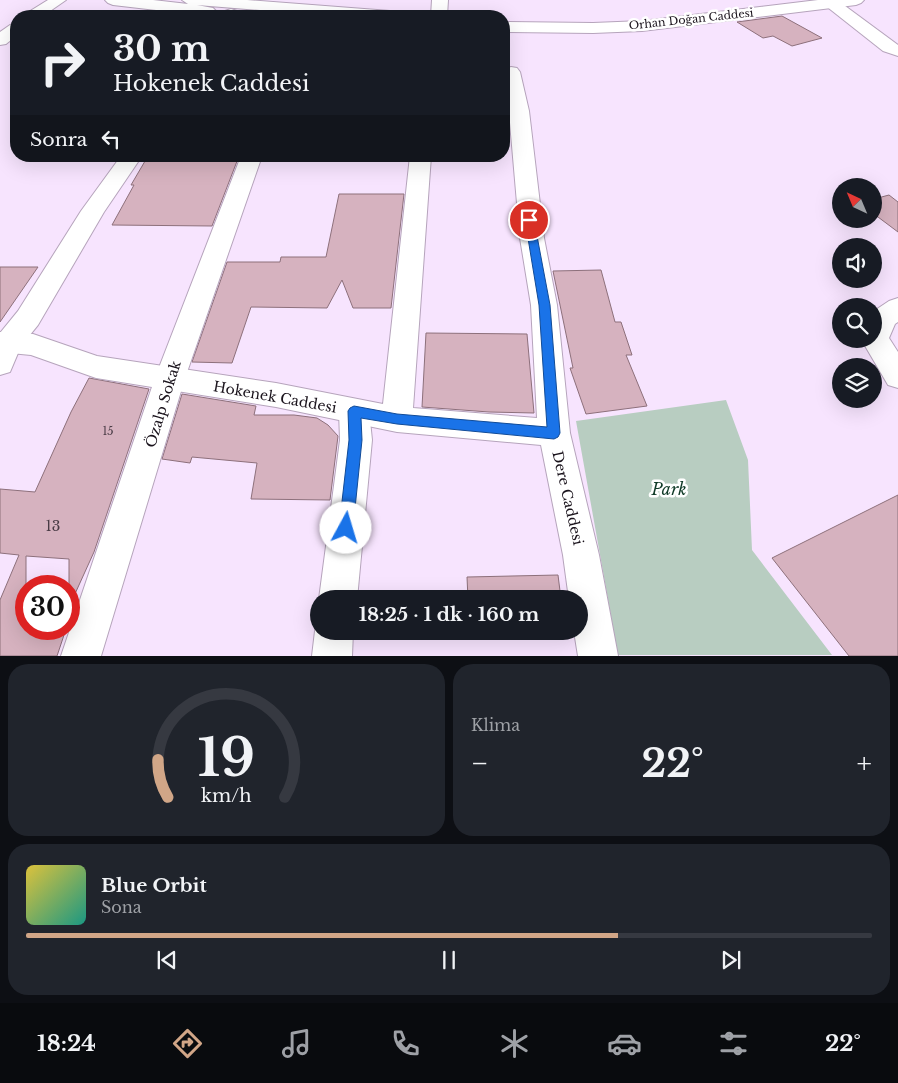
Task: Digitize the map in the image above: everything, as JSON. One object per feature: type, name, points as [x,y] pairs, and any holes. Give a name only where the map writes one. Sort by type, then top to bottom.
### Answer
[{"type":"street","points":[[42,10],[58,0]]},
{"type":"street","points":[[113,0],[218,10]]},
{"type":"street","points":[[190,0],[225,10]]},
{"type":"street","name":"Orhan Doğan Caddesi","points":[[510,25],[593,28],[642,26],[856,0]]},
{"type":"street","points":[[832,3],[889,47],[898,51]]},
{"type":"street","name":"Dere Caddesi","points":[[511,72],[519,112],[532,238],[544,305],[554,433],[581,554],[598,656]]},
{"type":"street","points":[[3,350],[28,318],[94,211],[128,162]]},
{"type":"street","name":"Özalp Sokak","points":[[81,656],[152,440],[170,378],[250,162]]},
{"type":"street","points":[[397,419],[420,162]]},
{"type":"street","points":[[898,308],[884,318],[875,338],[898,377]]},
{"type":"street","name":"Hokenek Caddesi","points":[[3,350],[33,345],[96,367],[276,395],[397,419],[554,433]]},
{"type":"street","points":[[339,590],[356,440],[354,411]]},
{"type":"street","points":[[332,656],[333,640]]},
{"type":"green space","name":"Park","points":[[726,400],[748,460],[752,550],[832,655],[618,655],[576,421]]},
{"type":"building","points":[[782,16],[822,38],[792,46],[773,36],[763,38],[737,22]]},
{"type":"building","points":[[144,162],[237,162],[212,226],[112,225],[134,185],[131,185]]},
{"type":"building","points":[[339,194],[404,194],[391,308],[353,308],[342,280],[327,308],[251,307],[232,363],[192,362],[227,262],[280,262],[281,257],[326,257]]},
{"type":"building","points":[[889,195],[898,202],[898,232],[882,220],[882,197]]},
{"type":"building","points":[[0,267],[38,267],[0,322]]},
{"type":"building","points":[[601,270],[615,322],[621,322],[632,355],[626,355],[647,406],[586,414],[570,368],[573,368],[553,271]]},
{"type":"building","points":[[426,333],[527,334],[534,413],[422,407]]},
{"type":"building","points":[[89,378],[149,389],[94,552],[80,583],[80,575],[69,575],[69,559],[26,556],[26,575],[15,575],[15,640],[62,640],[57,656],[0,656],[0,600],[19,555],[0,553],[0,489],[35,492],[71,412]]},
{"type":"building","points":[[182,394],[256,406],[254,415],[294,415],[317,418],[328,425],[338,436],[330,500],[251,499],[257,463],[192,457],[190,463],[162,459]]},
{"type":"building","points":[[898,495],[898,656],[849,656],[772,558]]},
{"type":"building","points":[[558,575],[560,590],[468,590],[467,577]]},
{"type":"route","points":[[346,528],[356,440],[354,411],[397,419],[554,433],[544,305],[529,220]]}]
